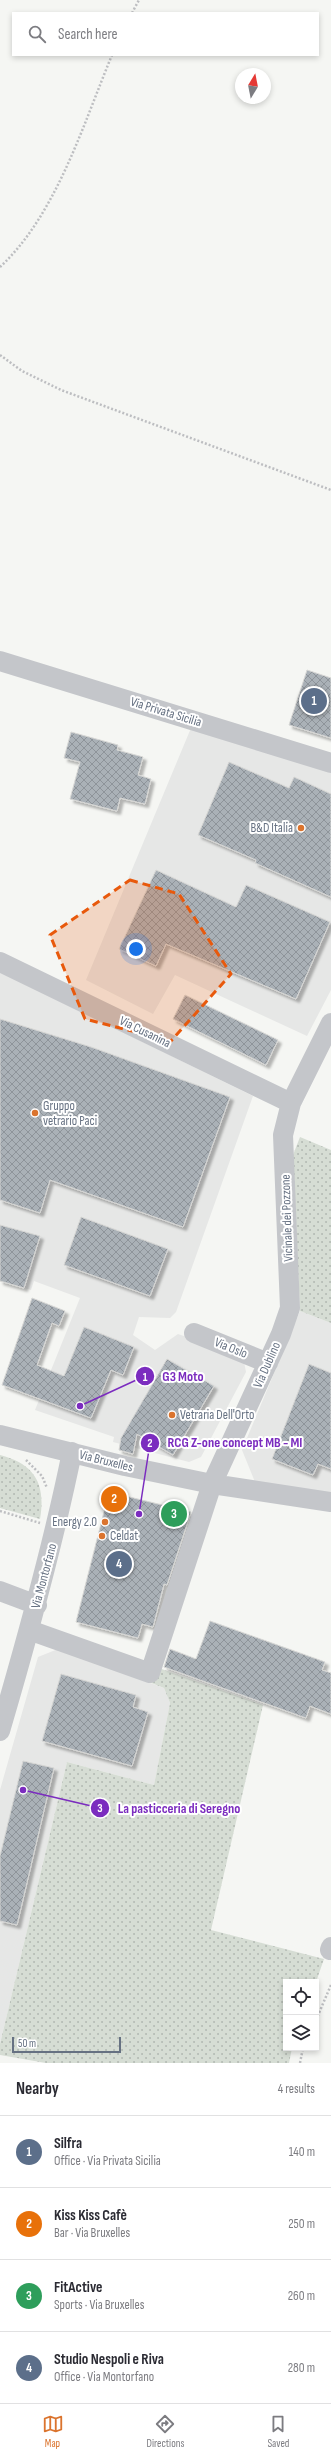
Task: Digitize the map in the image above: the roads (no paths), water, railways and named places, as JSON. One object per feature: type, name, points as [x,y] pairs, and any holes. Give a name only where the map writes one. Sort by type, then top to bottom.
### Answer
[{"type":"street","name":"Via Privata Sicilia","points":[[0,661],[331,763]]},
{"type":"street","name":"Via Cusanina","points":[[0,962],[291,1103]]},
{"type":"street","name":"Vicinale dei Pozzone","points":[[281,1334],[290,1308],[283,1135],[291,1103],[331,1023]]},
{"type":"street","name":"Via Oslo","points":[[194,1332],[268,1363]]},
{"type":"street","name":"Via Dublino","points":[[212,1484],[281,1334]]},
{"type":"street","name":"Via Bruxelles","points":[[0,1435],[125,1466],[212,1484],[331,1502]]},
{"type":"street","name":"Via Montorfano","points":[[0,1731],[37,1605],[57,1527],[72,1452]]},
{"type":"street","points":[[29,1630],[150,1673],[212,1484]]},
{"type":"street","points":[[0,1591],[37,1605]]},
{"type":"place","name":"Silfra","points":[[314,701]]},
{"type":"place","name":"B&D Italia","points":[[301,828]]},
{"type":"place","name":"Gruppo vetrario Paci","points":[[35,1113]]},
{"type":"place","name":"G3 Moto","points":[[80,1406]]},
{"type":"place","name":"Vetraria Dell'Orto","points":[[172,1415]]},
{"type":"place","name":"Kiss Kiss Cafè","points":[[114,1499]]},
{"type":"place","name":"RCG Z-one concept MB - MI","points":[[139,1514]]},
{"type":"place","name":"FitActive","points":[[174,1514]]},
{"type":"place","name":"Energy 2.0","points":[[105,1522]]},
{"type":"place","name":"Celdat","points":[[102,1536]]},
{"type":"place","name":"Studio Nespoli e Riva","points":[[119,1564]]},
{"type":"place","name":"La pasticceria di Seregno","points":[[23,1790]]}]
